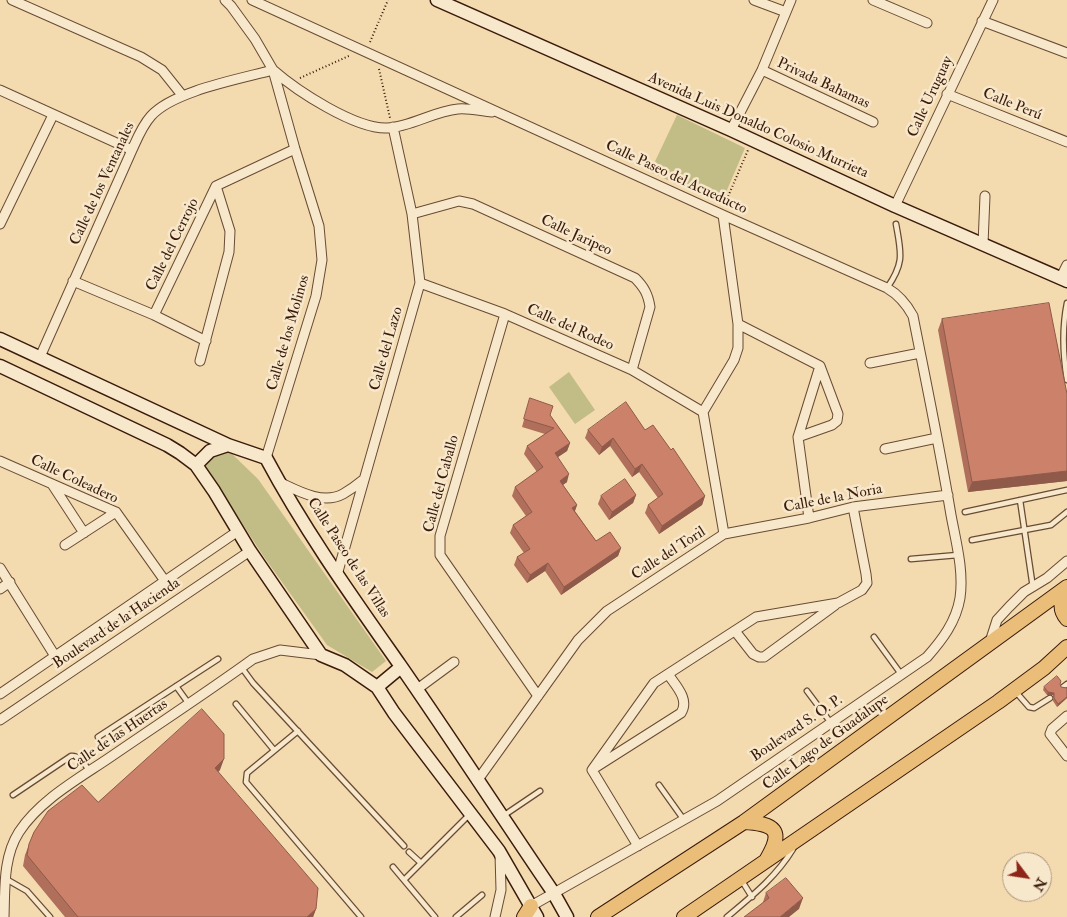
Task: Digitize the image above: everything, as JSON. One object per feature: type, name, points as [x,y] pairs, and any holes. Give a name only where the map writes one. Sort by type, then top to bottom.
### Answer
[{"type":"main road","points":[[1066,587],[1061,603],[1062,611],[1067,619]]},
{"type":"main road","name":"Calle Lago de Guadalupe","points":[[598,917],[744,822],[1066,587]]},
{"type":"main road","points":[[684,917],[1014,690],[1067,649]]},
{"type":"main road","points":[[744,822],[769,826],[775,832],[777,838],[766,862]]},
{"type":"street","points":[[12,0],[141,57],[162,70],[182,95]]},
{"type":"street","name":"Calle de los Molinos","points":[[224,0],[231,6],[256,39],[273,70],[294,149],[319,226],[322,260],[316,296],[266,458]]},
{"type":"street","name":"Calle Paseo del Acueducto","points":[[252,0],[887,288],[898,295],[908,306],[913,316],[948,495]]},
{"type":"street","name":"Avenida Luis Donaldo Colosio Murrieta","points":[[436,0],[1064,280]]},
{"type":"street","points":[[754,0],[786,12]]},
{"type":"street","points":[[731,130],[762,70],[791,0]]},
{"type":"street","points":[[873,0],[927,23]]},
{"type":"street","name":"Calle Uruguay","points":[[895,206],[993,0]]},
{"type":"street","points":[[982,21],[1067,53]]},
{"type":"street","name":"Calle de los Ventanales","points":[[40,357],[142,128],[150,117],[161,106],[182,95],[273,70]]},
{"type":"street","name":"Calle de los Molinos","points":[[273,70],[308,96],[349,118],[375,127],[392,127],[457,109],[498,112]]},
{"type":"street","name":"Privada Bahamas","points":[[762,70],[873,122]]},
{"type":"street","points":[[0,90],[132,150]]},
{"type":"street","name":"Calle Perú","points":[[947,94],[1067,142]]},
{"type":"street","points":[[0,224],[53,115]]},
{"type":"street","name":"Calle del Lazo","points":[[337,575],[420,283],[412,214],[392,127]]},
{"type":"street","name":"Calle del Cerrojo","points":[[154,315],[216,186],[294,149]]},
{"type":"street","name":"Calle del Cerrojo","points":[[200,361],[230,252],[230,231],[216,186]]},
{"type":"street","points":[[982,244],[985,196]]},
{"type":"street","name":"Calle Jaripeo","points":[[412,214],[459,201],[473,204],[634,278],[644,287],[649,297],[650,307],[632,370]]},
{"type":"street","points":[[703,412],[734,360],[738,348],[738,324],[723,215]]},
{"type":"street","points":[[1064,280],[1067,265]]},
{"type":"street","name":"Calle del Cerrojo","points":[[73,281],[154,315],[206,341]]},
{"type":"street","name":"Calle del Rodeo","points":[[420,283],[505,314],[632,370],[703,412]]},
{"type":"street","name":"Calle del Caballo","points":[[505,314],[440,536],[440,555],[538,696]]},
{"type":"street","points":[[738,324],[820,366],[838,414],[837,421],[832,425],[798,437]]},
{"type":"street","points":[[0,339],[228,445],[266,458]]},
{"type":"street","points":[[870,363],[920,353]]},
{"type":"street","points":[[0,366],[167,445],[196,465],[250,551],[321,655],[345,665],[377,687],[394,713],[499,851],[531,913]]},
{"type":"street","points":[[809,518],[798,437],[820,366]]},
{"type":"street","name":"Calle del Toril","points":[[477,781],[578,640],[607,611],[724,534],[703,412]]},
{"type":"street","points":[[885,449],[937,438]]},
{"type":"street","points":[[196,465],[210,451],[228,445]]},
{"type":"street","name":"Calle Paseo de las Villas","points":[[266,458],[337,575],[553,892],[567,917]]},
{"type":"street","name":"Calle Coleadero","points":[[0,461],[116,512],[165,581]]},
{"type":"street","points":[[279,482],[302,493],[325,498],[342,495],[363,480]]},
{"type":"street","points":[[52,484],[84,533]]},
{"type":"street","name":"Calle de la Noria","points":[[724,534],[809,518],[853,507],[948,495]]},
{"type":"street","name":"Boulevard S. O. P.","points":[[531,913],[553,892],[717,801],[927,658],[944,638],[954,620],[960,600],[961,575],[948,495]]},
{"type":"street","points":[[735,631],[753,654],[759,657],[764,656],[838,603],[862,590],[867,583],[853,507]]},
{"type":"street","points":[[65,546],[116,512]]},
{"type":"street","name":"Boulevard de la Hacienda","points":[[0,694],[53,652],[165,581],[238,531]]},
{"type":"street","name":"Boulevard de la Hacienda","points":[[0,720],[250,551]]},
{"type":"street","points":[[989,645],[997,620],[1024,592],[1033,588],[1067,561]]},
{"type":"street","points":[[0,568],[53,652]]},
{"type":"street","points":[[0,589],[10,582]]},
{"type":"street","points":[[592,770],[654,683],[756,617],[838,603]]},
{"type":"street","name":"Calle de las Huertas","points":[[4,917],[9,854],[18,833],[35,811],[253,659],[280,650],[321,655]]},
{"type":"street","points":[[416,690],[454,662]]},
{"type":"street","points":[[377,687],[401,667]]},
{"type":"street","points":[[592,770],[681,712],[685,707],[684,699],[668,674]]},
{"type":"street","points":[[1067,716],[1052,729],[1050,734],[1067,756]]},
{"type":"street","points":[[592,770],[638,846]]},
{"type":"street","points":[[499,851],[517,839]]},
{"type":"street","points":[[495,917],[501,890],[499,851]]},
{"type":"lane","points":[[887,288],[899,267],[901,257],[896,224]]},
{"type":"lane","points":[[1067,303],[1065,325],[1065,367],[1067,380]]},
{"type":"lane","points":[[965,512],[1067,490]]},
{"type":"lane","points":[[1020,500],[1033,588]]},
{"type":"lane","points":[[972,540],[1051,524],[1067,512]]},
{"type":"lane","points":[[911,559],[958,555]]},
{"type":"lane","points":[[874,637],[902,675]]},
{"type":"lane","points":[[98,737],[218,659]]},
{"type":"lane","points":[[242,668],[253,683],[404,846]]},
{"type":"lane","points":[[176,686],[188,704]]},
{"type":"lane","points":[[1014,690],[1029,706],[1034,708],[1050,698]]},
{"type":"lane","points":[[807,691],[831,723]]},
{"type":"lane","points":[[236,704],[274,750]]},
{"type":"lane","points":[[298,731],[247,773],[246,782],[361,917]]},
{"type":"lane","points":[[13,795],[71,756],[76,755],[90,771]]},
{"type":"lane","points":[[659,785],[684,820]]},
{"type":"lane","points":[[502,817],[540,791]]},
{"type":"lane","points":[[404,880],[470,813]]},
{"type":"lane","points":[[727,917],[752,897],[783,865],[799,839]]},
{"type":"lane","points":[[410,852],[421,863]]},
{"type":"lane","points":[[393,867],[436,917]]},
{"type":"lane","points":[[6,879],[28,891],[50,917]]},
{"type":"lane","points":[[741,879],[752,897]]},
{"type":"lane","points":[[456,917],[482,895]]},
{"type":"path","points":[[293,82],[351,55],[358,58]]},
{"type":"path","points":[[723,215],[723,206],[752,140]]},
{"type":"shaded area","points":[[677,115],[745,148],[721,204],[650,172]]},
{"type":"shaded area","points":[[569,372],[595,410],[575,424],[549,387]]},
{"type":"shaded area","points":[[221,451],[232,454],[258,479],[386,661],[372,672],[327,645],[264,557],[204,465],[208,459]]},
{"type":"building","points":[[1049,303],[1067,394],[1067,471],[972,482],[942,319]]},
{"type":"building","points":[[530,398],[553,406],[550,415],[570,443],[555,453],[569,474],[560,481],[577,505],[572,508],[596,541],[610,532],[621,548],[564,587],[548,563],[530,575],[517,557],[530,549],[513,525],[532,512],[515,487],[543,467],[527,446],[554,428],[524,419]]},
{"type":"building","points":[[626,402],[645,430],[653,425],[671,450],[673,448],[705,496],[662,526],[648,505],[663,494],[642,464],[635,469],[613,438],[602,447],[588,430]]},
{"type":"building","points":[[625,479],[636,495],[612,512],[601,496]]},
{"type":"building","points":[[1057,676],[1061,681],[1061,687],[1067,688],[1067,697],[1058,704],[1054,698],[1054,693],[1048,692],[1044,687]]},
{"type":"building","points":[[202,709],[224,734],[224,759],[215,768],[318,888],[316,909],[307,917],[78,917],[27,855],[34,832],[48,811],[82,785],[98,802]]},
{"type":"building","points":[[786,878],[803,898],[780,917],[744,917],[769,898],[766,893]]}]
